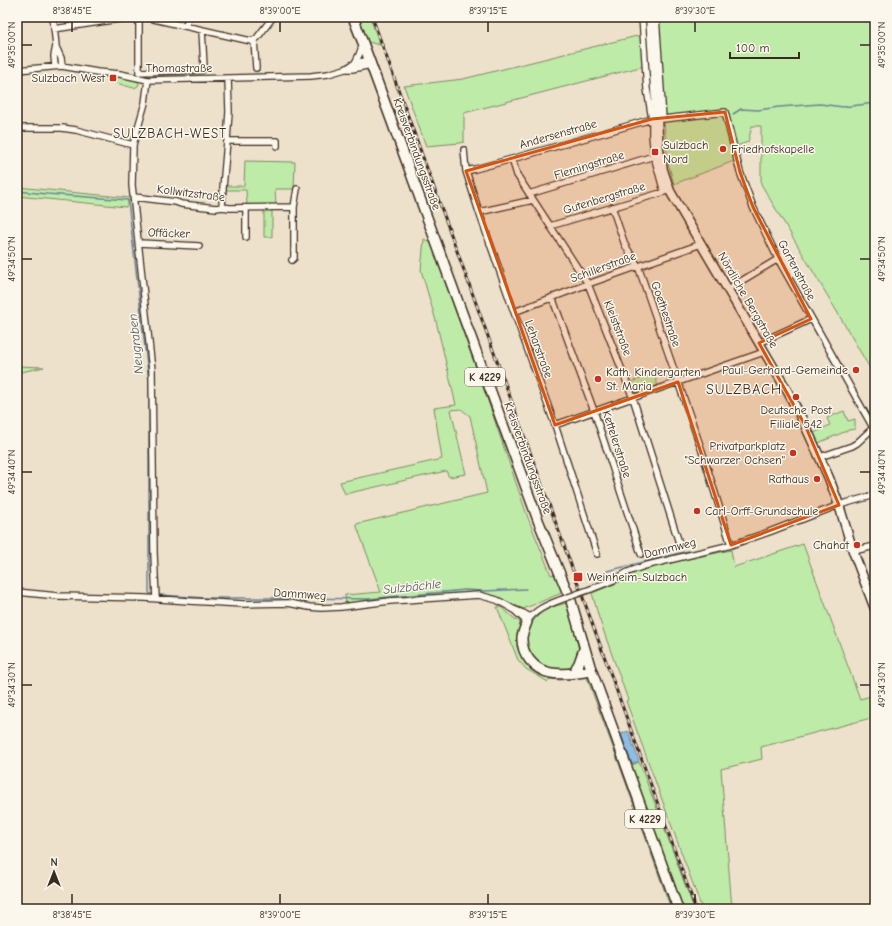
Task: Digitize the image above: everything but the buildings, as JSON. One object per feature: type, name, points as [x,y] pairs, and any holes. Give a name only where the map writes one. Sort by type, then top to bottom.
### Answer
[{"type":"main road","name":"Kreisverbindungsstraße","points":[[353,17],[538,520],[571,601],[590,668],[614,729],[678,909]]},
{"type":"main road","name":"Nördliche Bergstraße","points":[[650,17],[658,148],[670,191],[788,392],[798,412],[820,457],[839,505],[853,551],[875,608]]},
{"type":"main road","points":[[528,619],[523,631],[522,642],[524,649],[535,666],[549,673],[581,673],[590,668]]},
{"type":"main road","points":[[576,668],[584,649]]},
{"type":"main road","points":[[563,673],[584,666],[590,668]]},
{"type":"street","points":[[53,17],[56,46],[61,58],[62,66]]},
{"type":"street","points":[[54,29],[132,17]]},
{"type":"street","points":[[139,17],[139,72],[202,70],[204,67],[202,30]]},
{"type":"street","points":[[145,17],[249,41],[254,40],[273,17]]},
{"type":"street","points":[[186,26],[188,17]]},
{"type":"street","points":[[642,17],[647,89],[657,118]]},
{"type":"street","points":[[654,156],[652,136],[657,118],[656,17]]},
{"type":"street","points":[[254,40],[256,68]]},
{"type":"street","points":[[355,63],[363,43]]},
{"type":"street","points":[[55,66],[54,56],[56,46]]},
{"type":"street","points":[[345,69],[361,61],[370,63]]},
{"type":"street","points":[[345,69],[352,69],[370,63]]},
{"type":"street","name":"Thomastraße","points":[[17,70],[62,66],[120,74],[148,80],[295,77],[328,74],[345,69]]},
{"type":"street","points":[[222,207],[224,164],[228,141],[228,78]]},
{"type":"street","points":[[148,80],[145,103],[133,145],[132,174],[152,370],[154,553],[156,598]]},
{"type":"street","name":"Andersenstraße","points":[[466,171],[475,170],[657,118],[725,112]]},
{"type":"street","name":"Gartenstraße","points":[[725,112],[740,172],[753,207],[778,260],[874,430]]},
{"type":"street","points":[[17,128],[62,128],[76,130],[133,145]]},
{"type":"street","points":[[228,141],[277,141],[277,146]]},
{"type":"street","name":"Leharstraße","points":[[464,150],[466,171],[479,212],[555,425],[597,554]]},
{"type":"street","name":"Gutenbergstraße","points":[[550,226],[664,192],[654,156]]},
{"type":"street","name":"Flemingstraße","points":[[529,194],[654,156]]},
{"type":"street","name":"Kleiststraße","points":[[512,159],[517,175],[588,284],[633,398],[679,543]]},
{"type":"street","points":[[292,260],[294,258],[294,207],[297,189]]},
{"type":"street","name":"Kollwitzstraße","points":[[134,197],[216,208],[294,207]]},
{"type":"street","points":[[479,212],[533,200]]},
{"type":"street","name":"Goethestraße","points":[[612,207],[625,245],[638,266],[704,454],[731,545]]},
{"type":"street","points":[[246,208],[246,237]]},
{"type":"street","name":"Offäcker","points":[[139,243],[199,246]]},
{"type":"street","name":"Schillerstraße","points":[[514,312],[700,244]]},
{"type":"street","points":[[728,289],[778,260]]},
{"type":"street","name":"Kettelerstraße","points":[[552,297],[594,411],[641,554]]},
{"type":"street","points":[[759,343],[811,319]]},
{"type":"street","points":[[555,425],[764,352]]},
{"type":"street","points":[[820,457],[852,446],[874,430]]},
{"type":"street","name":"Dammweg","points":[[17,592],[58,596],[156,598],[243,604],[288,603],[320,608],[473,595],[491,598],[503,603],[528,619],[541,608],[616,579],[628,572],[644,566],[731,545],[839,505],[875,495]]},
{"type":"street","points":[[853,551],[875,546]]},
{"type":"highlighted area","points":[[725,112],[740,172],[753,207],[811,319],[759,343],[805,425],[839,505],[731,545],[678,382],[555,425],[466,171],[652,119]]},
{"type":"green space","points":[[357,17],[370,17],[380,45],[368,42]]},
{"type":"green space","points":[[655,17],[875,17],[875,377],[761,184],[761,126],[752,126],[748,142],[731,148],[734,161],[674,184],[668,163]]},
{"type":"green space","points":[[641,35],[644,66],[464,113],[464,142],[460,143],[426,146],[404,86],[463,79]]},
{"type":"green space","points":[[102,74],[137,81],[139,84],[134,88],[130,87],[113,81]]},
{"type":"green space","points":[[245,161],[295,162],[294,189],[275,189],[276,205],[247,205],[246,190],[226,190],[226,186],[244,186]]},
{"type":"green space","points":[[17,187],[131,198],[126,207],[17,196]]},
{"type":"green space","points":[[264,210],[272,210],[272,237],[264,237]]},
{"type":"green space","points":[[424,239],[431,243],[528,518],[551,575],[558,573],[564,592],[523,609],[496,596],[482,593],[417,597],[346,605],[345,595],[381,592],[356,524],[487,493],[470,416],[461,409],[451,410],[466,474],[449,477],[446,471],[345,494],[340,482],[442,459],[434,408],[456,405],[436,321],[421,270]]},
{"type":"green space","points":[[17,366],[44,367],[17,373]]},
{"type":"green space","points":[[654,374],[658,386],[638,393],[635,392],[631,382]]},
{"type":"green space","points":[[844,411],[848,421],[855,419],[855,429],[818,443],[814,433],[830,425],[827,418]]},
{"type":"green space","points":[[803,544],[860,699],[875,695],[875,717],[761,747],[762,759],[721,769],[732,909],[702,909],[626,701],[628,700],[599,618],[592,593],[615,584],[641,569],[731,550],[734,567]]},
{"type":"green space","points":[[567,603],[578,646],[578,659],[572,666],[563,670],[544,668],[531,656],[528,648],[527,640],[532,622],[545,610]]},
{"type":"green space","points":[[497,607],[501,607],[516,620],[519,620],[533,668],[586,675],[589,677],[674,909],[671,909],[587,678],[583,677],[560,680],[550,679],[548,682],[526,669],[518,660]]},
{"type":"green space","points":[[639,762],[694,909],[680,909],[630,766]]},
{"type":"water","points":[[628,731],[639,761],[632,764],[621,734]]},
{"type":"waterway","points":[[733,114],[741,109],[758,110],[820,104],[843,107],[875,103]]},
{"type":"waterway","name":"Neugraben","points":[[17,191],[128,200],[149,382],[149,592],[152,594]]},
{"type":"waterway","name":"Sulzbächle","points":[[607,571],[688,551]]},
{"type":"waterway","name":"Sulzbächle","points":[[299,598],[368,599],[465,590],[484,591],[526,589]]},
{"type":"waterway","name":"Sulzbächle","points":[[160,595],[206,598],[295,598]]},
{"type":"railway","points":[[372,17],[696,909]]},
{"type":"place","name":"Sulzbach West","points":[[113,78]]},
{"type":"place","name":"Friedhofskapelle","points":[[723,149]]},
{"type":"place","name":"Sulzbach Nord","points":[[655,152]]},
{"type":"place","name":"Paul-Gerhard-Gemeinde","points":[[856,370]]},
{"type":"place","name":"Kath. Kindergarten St. Maria","points":[[598,379]]},
{"type":"place","name":"Deutsche Post Filiale 542","points":[[796,397]]},
{"type":"place","name":"Privatparkplatz \"Schwarzer Ochsen\"","points":[[793,453]]},
{"type":"place","name":"Rathaus","points":[[817,479]]},
{"type":"place","name":"Carl-Orff-Grundschule","points":[[697,511]]},
{"type":"place","name":"Chahat","points":[[857,545]]},
{"type":"place","name":"Weinheim-Sulzbach","points":[[578,577]]},
{"type":"district","name":"SULZBACH-WEST","points":[[170,133]]},
{"type":"district","name":"SULZBACH","points":[[744,389]]}]
